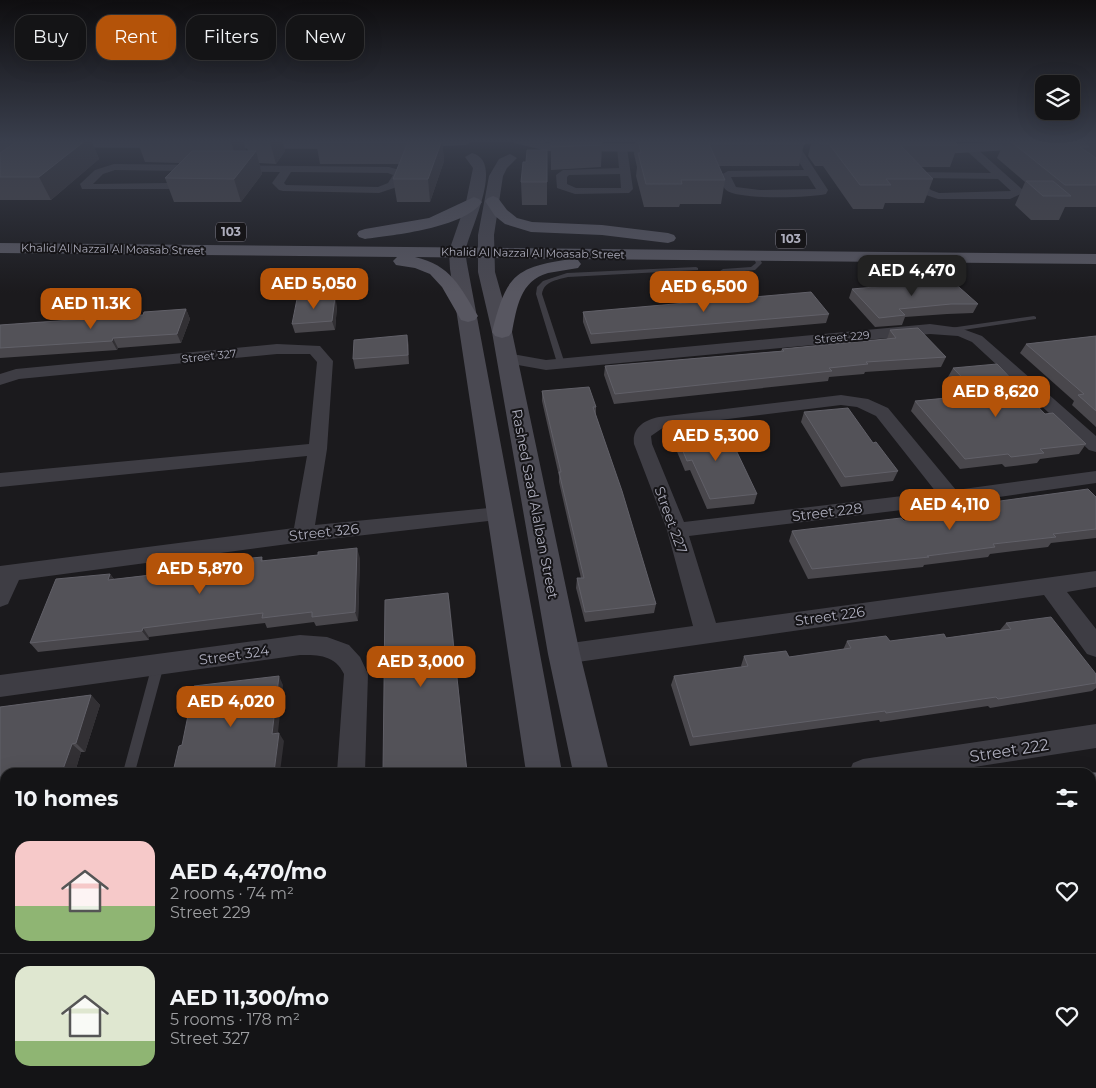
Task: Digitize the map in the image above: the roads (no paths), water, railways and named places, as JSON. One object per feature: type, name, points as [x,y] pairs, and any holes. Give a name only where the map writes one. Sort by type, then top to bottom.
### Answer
[{"type":"main road","points":[[476,191],[474,202],[459,243],[468,316],[499,514],[543,768]]},
{"type":"main road","points":[[495,191],[485,244],[635,246],[668,238]]},
{"type":"main road","points":[[494,201],[501,213],[511,221],[530,227],[602,230],[668,238],[688,238]]},
{"type":"main road","points":[[365,234],[433,223],[458,213],[474,202]]},
{"type":"main road","name":"Khalid Al Nazzal Al Moasab Street","points":[[346,233],[459,243],[651,254],[1096,259]]},
{"type":"main road","points":[[1044,242],[1096,248]]},
{"type":"main road","name":"Khalid Al Nazzal Al Moasab Street","points":[[0,248],[251,251],[459,243]]},
{"type":"main road","name":"Rashed Saad Alalban Street","points":[[485,244],[488,283],[506,356],[564,654],[590,768]]},
{"type":"main road","points":[[251,251],[425,264],[438,270],[448,281],[468,316]]},
{"type":"main road","points":[[506,356],[514,288],[521,279],[533,272],[551,266],[651,254]]},
{"type":"street","points":[[574,191],[624,191]]},
{"type":"street","points":[[734,191],[821,191]]},
{"type":"street","points":[[926,191],[938,196],[1010,196],[1019,192],[1018,191]]},
{"type":"street","name":"Street 229","points":[[506,356],[553,364],[930,329],[967,332],[1096,446]]},
{"type":"street","name":"Street 327","points":[[0,380],[25,373],[277,349],[314,349],[325,361],[318,449],[303,534]]},
{"type":"street","name":"Street 227","points":[[707,633],[677,530],[643,444],[642,434],[659,422],[822,402],[856,400],[871,404],[882,412],[951,497]]},
{"type":"street","points":[[0,480],[318,449]]},
{"type":"street","name":"Street 228","points":[[677,530],[951,497],[1096,477]]},
{"type":"street","name":"Street 326","points":[[6,573],[303,534],[499,514]]},
{"type":"street","points":[[0,598],[6,573]]},
{"type":"street","name":"Street 226","points":[[564,654],[1096,579]]},
{"type":"street","points":[[1050,586],[1096,647]]},
{"type":"street","name":"Street 324","points":[[0,686],[300,645],[322,645],[342,651],[351,660],[356,674],[352,768]]},
{"type":"street","name":"Street 222","points":[[889,768],[1096,736]]},
{"type":"lane","points":[[724,271],[753,269],[760,264],[755,255]]},
{"type":"lane","points":[[553,364],[539,294],[540,287],[545,282],[567,276],[696,269]]},
{"type":"lane","points":[[950,330],[1034,318]]},
{"type":"lane","points":[[130,768],[158,665]]}]
